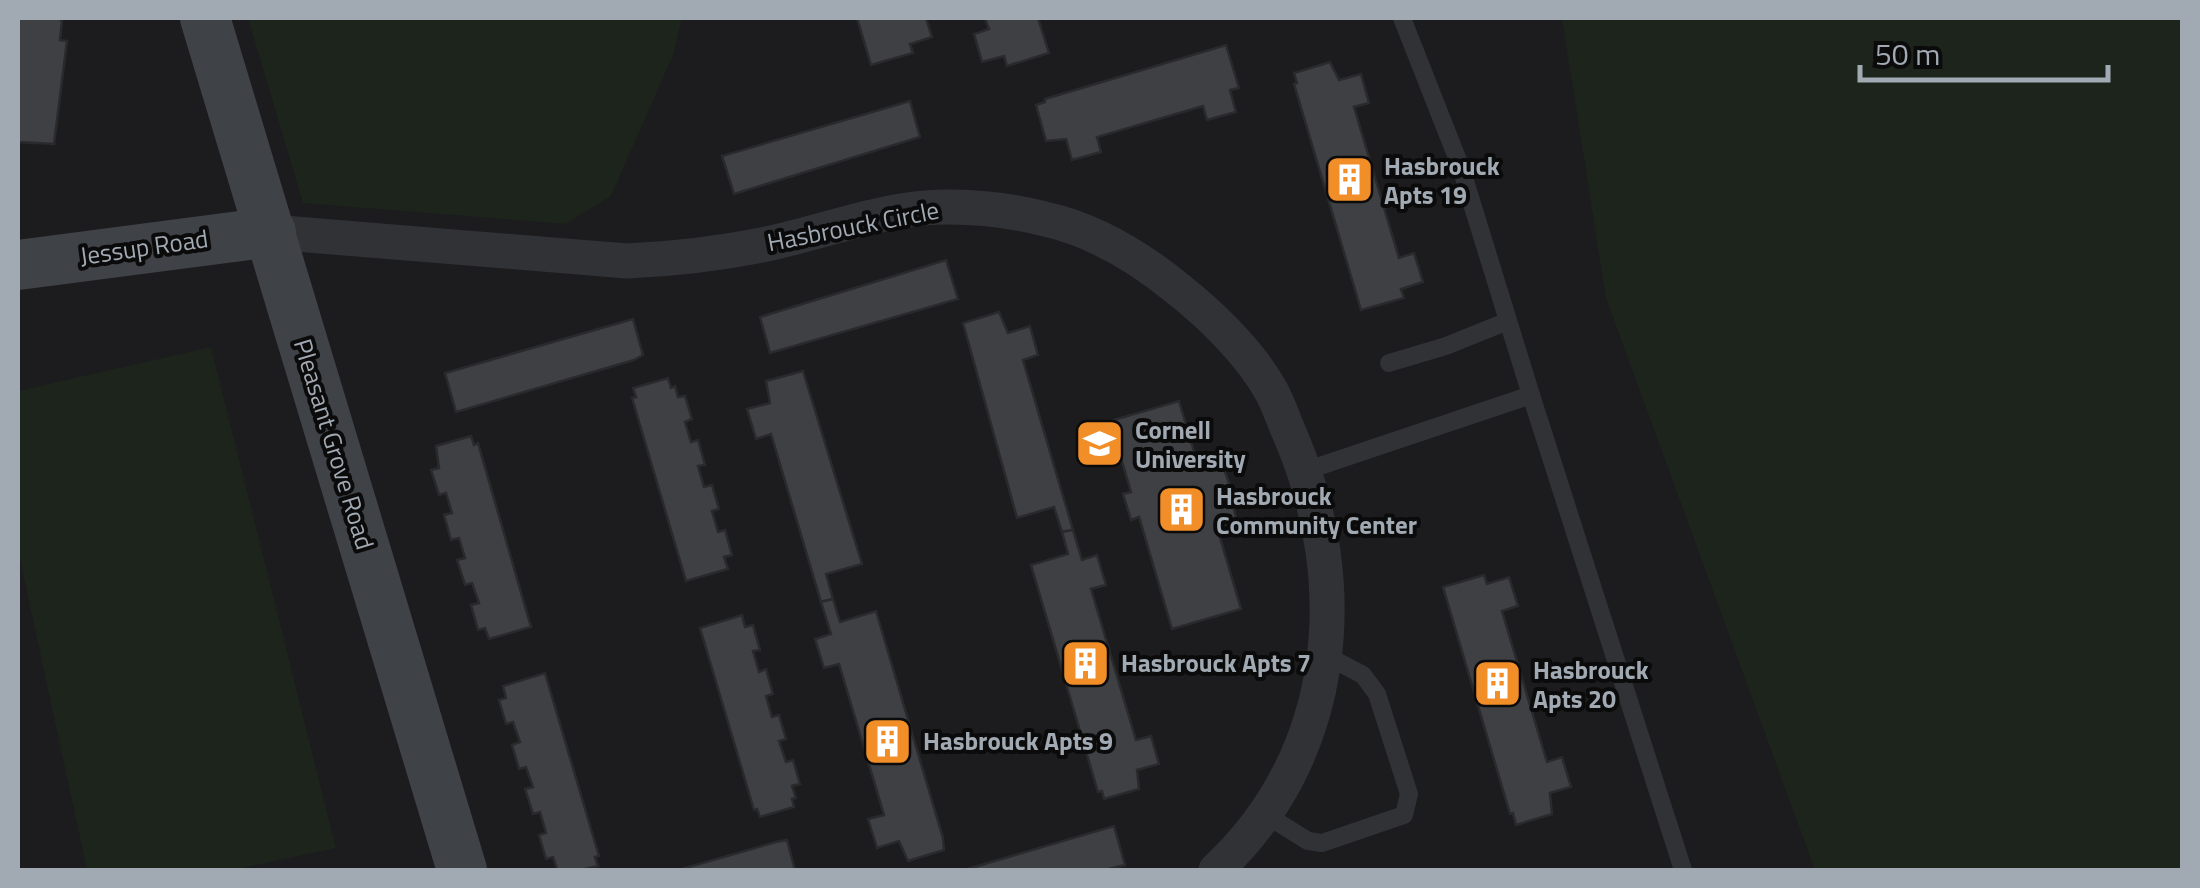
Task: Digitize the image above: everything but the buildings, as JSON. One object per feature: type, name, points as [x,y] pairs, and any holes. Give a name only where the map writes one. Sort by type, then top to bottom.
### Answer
[{"type":"street","name":"Pleasant Grove Road","points":[[205,18],[462,870]]},
{"type":"street","name":"Hasbrouck Circle","points":[[272,232],[627,262],[684,258],[946,206],[1016,212],[1050,220],[1105,240],[1145,262],[1202,308],[1270,388],[1305,471],[1328,580],[1325,654],[1310,726],[1266,815],[1238,851],[1216,870]]},
{"type":"street","name":"Jessup Road","points":[[18,265],[272,232]]},
{"type":"lane","points":[[1402,18],[1461,168],[1683,870]]},
{"type":"lane","points":[[1389,363],[1446,346],[1508,320]]},
{"type":"lane","points":[[1305,471],[1531,395]]},
{"type":"lane","points":[[1266,815],[1308,841],[1322,843],[1404,815],[1409,794],[1377,694],[1362,675],[1325,654]]},
{"type":"shaded area","name":"Cornell University","points":[[18,18],[2182,18],[2182,870],[18,870]]},
{"type":"shaded area","points":[[248,18],[682,18],[673,55],[611,196],[565,224],[303,203]]},
{"type":"shaded area","points":[[1562,18],[2182,18],[2182,870],[1815,870],[1606,298]]},
{"type":"shaded area","points":[[211,347],[336,848],[233,870],[87,870],[18,550],[18,391]]},
{"type":"place","name":"Hasbrouck Apts 19","points":[[1349,180]]},
{"type":"place","name":"Cornell University","points":[[1100,444]]},
{"type":"place","name":"Hasbrouck Community Center","points":[[1181,510]]},
{"type":"place","name":"Hasbrouck Apts 7","points":[[1086,663]]},
{"type":"place","name":"Hasbrouck Apts 20","points":[[1498,684]]},
{"type":"place","name":"Hasbrouck Apts 9","points":[[888,741]]}]
